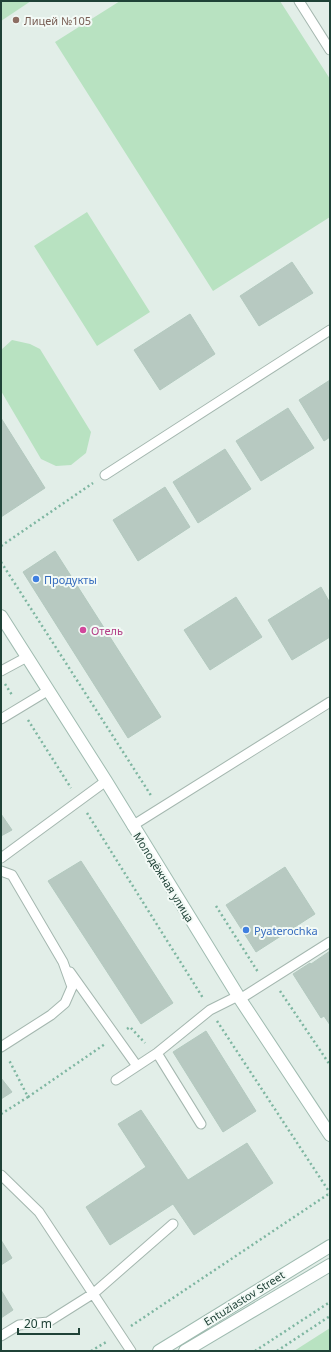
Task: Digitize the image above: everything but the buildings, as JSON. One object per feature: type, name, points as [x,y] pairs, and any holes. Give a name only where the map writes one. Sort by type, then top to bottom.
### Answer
[{"type":"street","name":"Молодёжная улица","points":[[1,616],[106,780],[132,826],[239,997],[330,1135]]},
{"type":"street","name":"Entuziastov Street","points":[[159,1351],[330,1246]]},
{"type":"street","points":[[185,1351],[330,1265]]},
{"type":"lane","points":[[299,1],[330,50]]},
{"type":"lane","points":[[105,475],[330,330]]},
{"type":"lane","points":[[1,671],[27,657]]},
{"type":"lane","points":[[1,719],[49,690]]},
{"type":"lane","points":[[132,826],[330,702]]},
{"type":"lane","points":[[1,858],[106,780]]},
{"type":"lane","points":[[1,871],[12,875],[64,962],[138,1066]]},
{"type":"lane","points":[[116,1080],[157,1053],[210,1010],[239,997],[330,942]]},
{"type":"lane","points":[[1,1047],[51,1015],[65,1003],[72,987],[64,962]]},
{"type":"lane","points":[[157,1053],[201,1124]]},
{"type":"lane","points":[[1,1175],[39,1212],[131,1351]]},
{"type":"lane","points":[[1,1336],[19,1325],[48,1322],[94,1293],[173,1224]]},
{"type":"path","points":[[1,546],[105,475]]},
{"type":"path","points":[[1,562],[160,808]]},
{"type":"path","points":[[1,677],[79,800]]},
{"type":"path","points":[[1,1114],[130,1027],[142,1042],[157,1053]]},
{"type":"path","points":[[1,1047],[28,1096]]},
{"type":"path","points":[[91,1351],[330,1193]]},
{"type":"path","points":[[254,1351],[330,1302]]},
{"type":"path","points":[[278,1351],[330,1316]]},
{"type":"green space","points":[[1,1],[31,1],[1,21]]},
{"type":"green space","points":[[120,1],[280,1],[330,79],[330,217],[213,291],[55,42]]},
{"type":"green space","points":[[87,212],[150,312],[97,346],[34,246]]},
{"type":"green space","points":[[12,340],[30,344],[40,349],[91,432],[86,453],[71,465],[56,466],[41,459],[1,391],[1,350]]},
{"type":"green space","points":[[330,1328],[330,1351],[294,1351]]},
{"type":"place","name":"Лицей №105","points":[[16,20]]},
{"type":"place","name":"Продукты","points":[[36,579]]},
{"type":"place","name":"Отель","points":[[83,630]]},
{"type":"place","name":"Pyaterochka","points":[[246,930]]}]
